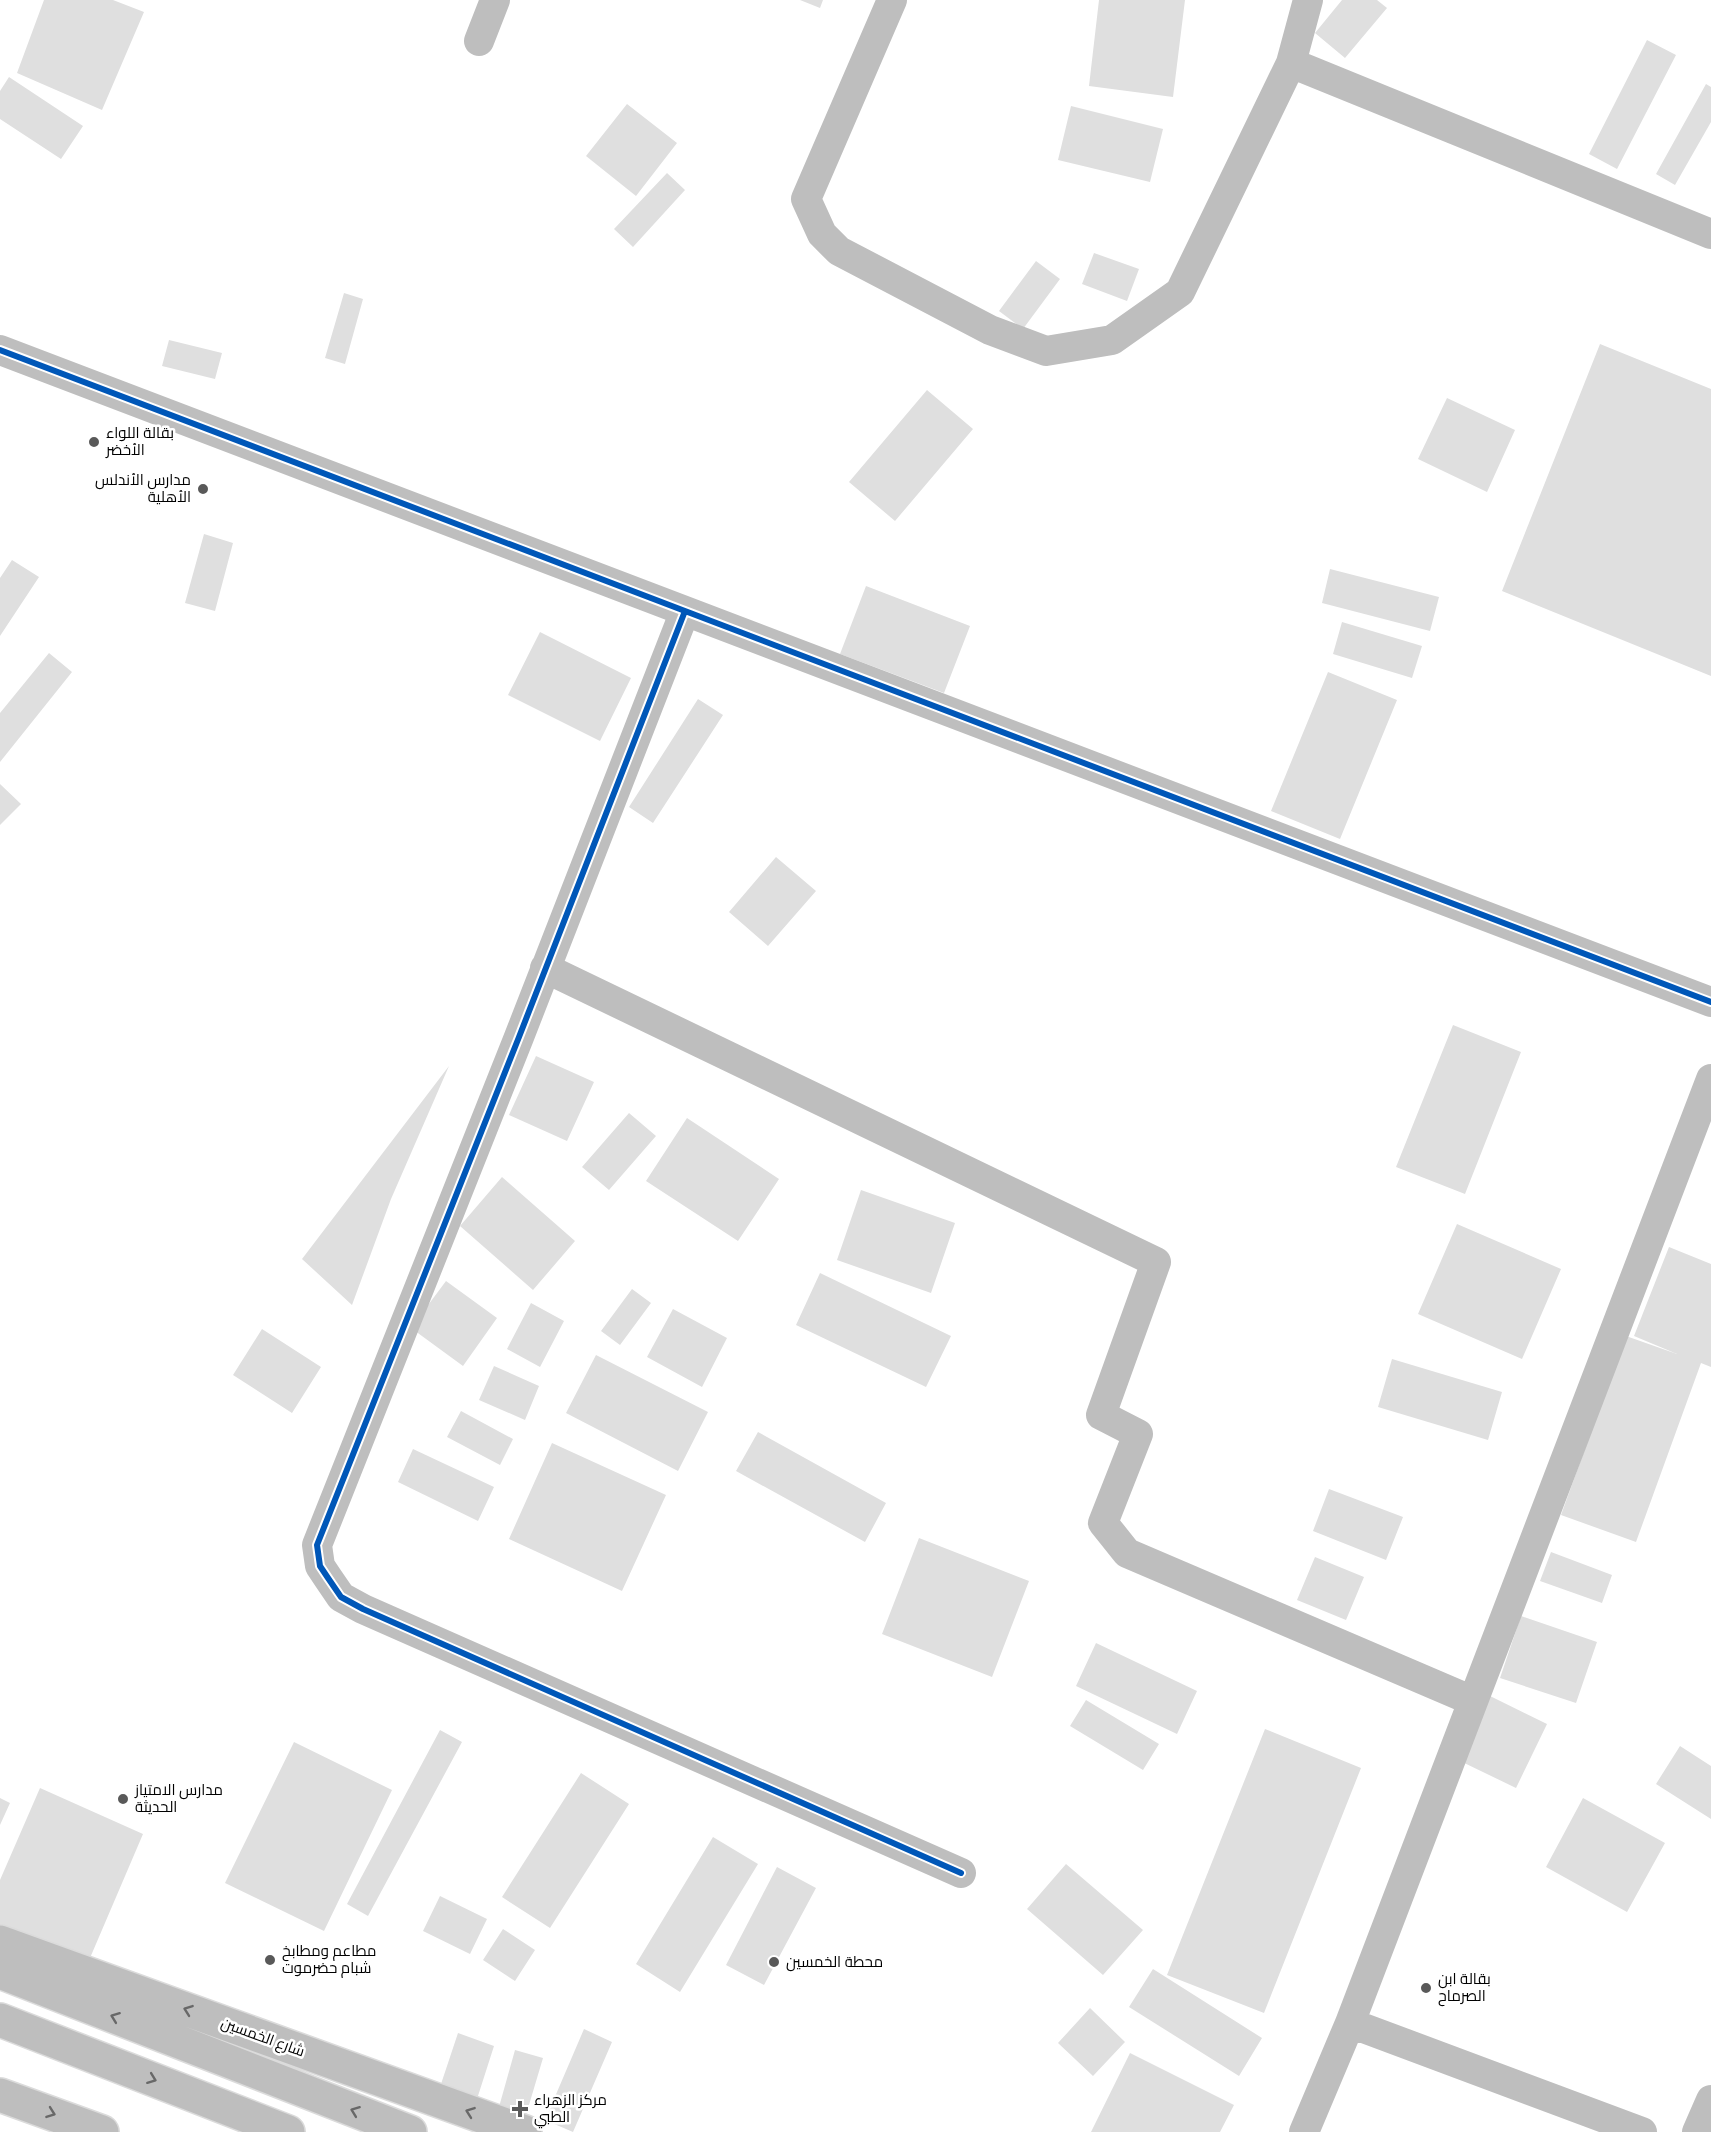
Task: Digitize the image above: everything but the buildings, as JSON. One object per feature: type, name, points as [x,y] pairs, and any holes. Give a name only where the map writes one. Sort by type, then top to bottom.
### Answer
[{"type":"main road","name":"شارع الخمسين","points":[[0,1942],[525,2132]]},
{"type":"main road","points":[[0,1972],[410,2132]]},
{"type":"main road","points":[[0,2020],[288,2132]]},
{"type":"main road","points":[[0,2095],[102,2132]]},
{"type":"street","points":[[479,41],[495,0]]},
{"type":"street","points":[[892,0],[806,199],[822,234],[839,251],[990,330],[1046,351],[1112,340],[1180,292],[1292,63],[1308,0]]},
{"type":"street","points":[[1292,63],[1711,234]]},
{"type":"street","points":[[0,350],[1711,1002]]},
{"type":"street","points":[[685,611],[318,1545],[320,1566],[341,1597],[363,1609],[961,1873]]},
{"type":"street","points":[[545,968],[1156,1262],[1101,1415],[1138,1434],[1103,1523],[1127,1553],[1473,1701]]},
{"type":"street","points":[[1304,2132],[1350,2023],[1711,1079]]},
{"type":"street","points":[[1350,2023],[1642,2132]]},
{"type":"street","points":[[1697,2132],[1711,2100]]},
{"type":"cycle path","points":[[0,350],[1711,1002]]},
{"type":"cycle path","points":[[685,611],[317,1545],[320,1566],[341,1597],[363,1609],[961,1873]]},
{"type":"place","name":"بقالة اللواء الأخضر","points":[[94,442]]},
{"type":"place","name":"مدارس الأندلس الأهلية","points":[[203,489]]},
{"type":"place","name":"مدارس الامتياز الحديثة","points":[[123,1799]]},
{"type":"place","name":"مطاعم ومطابخ شبام حضرموت","points":[[270,1960]]},
{"type":"place","name":"محطة الخمسين","points":[[774,1962]]},
{"type":"place","name":"بقالة ابن الصرماح","points":[[1426,1988]]},
{"type":"place","name":"مركز الزهراء الطبي","points":[[520,2109]]}]
